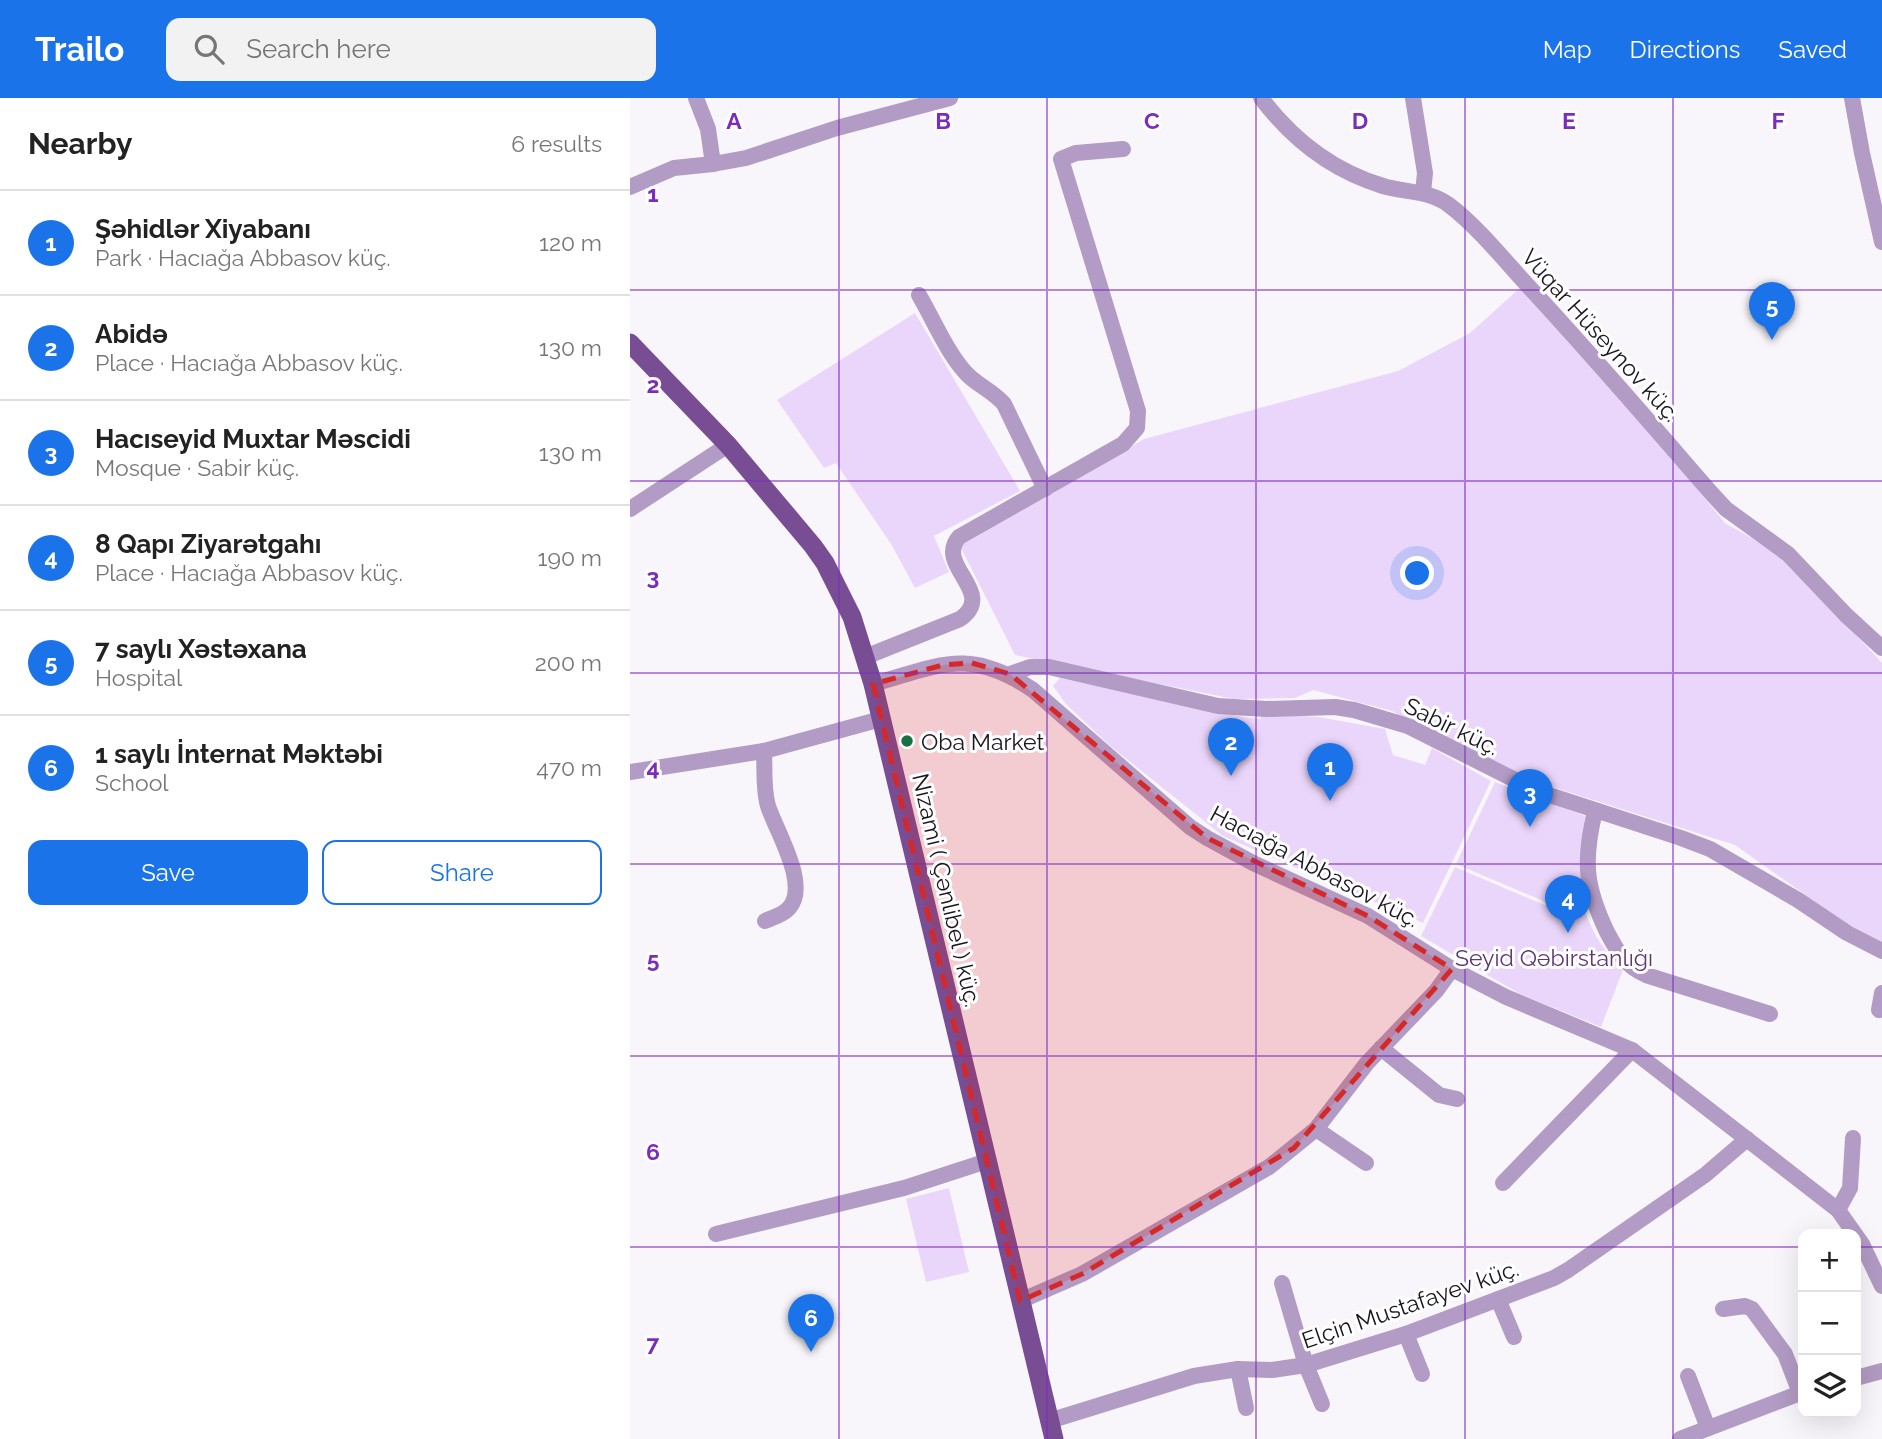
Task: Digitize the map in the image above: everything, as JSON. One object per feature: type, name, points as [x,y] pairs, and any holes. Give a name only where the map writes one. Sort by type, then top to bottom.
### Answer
[{"type":"main road","name":"Nizami ( Çənlibel ) küç.","points":[[630,343],[728,445],[798,527],[825,563],[852,617],[873,684],[1052,1430]]},
{"type":"street","points":[[695,98],[708,129],[713,164]]},
{"type":"street","points":[[630,187],[674,168],[746,158],[836,128],[950,98]]},
{"type":"street","name":"Vüqar Hüseynov küç.","points":[[1261,98],[1287,129],[1329,162],[1362,179],[1387,187],[1423,192],[1448,204],[1580,341],[1726,509],[1788,554],[1846,615],[1882,648]]},
{"type":"street","points":[[1413,98],[1424,173],[1423,192]]},
{"type":"street","points":[[1852,98],[1861,153],[1882,242]]},
{"type":"street","points":[[865,657],[967,615],[972,607],[972,594],[951,552],[959,537],[1123,444],[1137,428],[1138,411],[1061,159],[1076,153],[1123,149]]},
{"type":"street","points":[[919,295],[962,370],[973,381],[994,392],[1004,404],[1045,489]]},
{"type":"street","points":[[630,509],[728,445]]},
{"type":"street","name":"Hacıağa Abbasov küç.","points":[[873,684],[943,665],[972,663],[1010,674],[1033,690],[1207,838],[1253,863],[1368,916],[1452,969],[1506,998],[1632,1050],[1838,1210],[1862,1244],[1882,1286]]},
{"type":"street","name":"Sabir küç.","points":[[1010,674],[1030,667],[1049,667],[1218,706],[1266,709],[1335,707],[1354,710],[1420,731],[1510,779],[1595,811],[1710,849],[1767,881],[1847,933],[1882,951]]},
{"type":"street","points":[[630,772],[764,751],[881,719]]},
{"type":"street","points":[[764,751],[766,801],[791,863],[797,887],[792,905],[784,913],[765,921]]},
{"type":"street","points":[[1595,811],[1587,849],[1590,892],[1594,905],[1624,961],[1632,969],[1646,975],[1770,1014]]},
{"type":"street","points":[[1020,1301],[1082,1274],[1269,1167],[1316,1129],[1381,1048],[1436,991],[1452,969]]},
{"type":"street","points":[[1879,1010],[1882,993]]},
{"type":"street","points":[[1381,1048],[1439,1095],[1457,1099]]},
{"type":"street","points":[[1503,1183],[1632,1050]]},
{"type":"street","points":[[1316,1129],[1366,1163]]},
{"type":"street","name":"Elçin Mustafayev küç.","points":[[1052,1430],[1194,1376],[1238,1369],[1272,1370],[1306,1365],[1406,1334],[1499,1299],[1568,1270],[1704,1175],[1747,1139]]},
{"type":"street","points":[[1838,1210],[1850,1188],[1853,1139]]},
{"type":"street","points":[[716,1234],[904,1188],[987,1161]]},
{"type":"street","points":[[1282,1283],[1306,1365],[1322,1404]]},
{"type":"street","points":[[1499,1299],[1514,1337]]},
{"type":"street","points":[[1723,1309],[1745,1306],[1752,1309],[1785,1353],[1798,1386]]},
{"type":"street","points":[[1406,1334],[1422,1374]]},
{"type":"street","points":[[1238,1369],[1246,1408]]},
{"type":"street","points":[[1861,1377],[1882,1371]]},
{"type":"street","points":[[1688,1376],[1709,1428]]},
{"type":"street","points":[[1682,1439],[1798,1394]]},
{"type":"highlighted area","points":[[972,663],[1010,674],[1207,838],[1368,916],[1452,969],[1294,1148],[1082,1274],[1020,1301],[873,684],[943,665]]},
{"type":"green space","points":[[1520,288],[1632,410],[1725,523],[1783,556],[1882,663],[1882,943],[1855,930],[1735,845],[1502,771],[1392,711],[1313,690],[1295,698],[1234,699],[1015,655],[960,546],[1144,439],[1398,371],[1470,333]]},
{"type":"green space","points":[[915,313],[1020,491],[934,536],[949,572],[915,588],[891,544],[836,463],[824,468],[777,400]]},
{"type":"green space","points":[[1060,678],[1238,716],[1260,719],[1262,714],[1319,717],[1385,729],[1393,755],[1425,765],[1432,748],[1491,781],[1423,923],[1223,836],[1109,745],[1066,704],[1053,686]]},
{"type":"green space","points":[[1495,782],[1585,816],[1580,857],[1584,908],[1562,909],[1456,864]]},
{"type":"green space","name":"Seyid Qəbirstanlığı","points":[[1455,867],[1561,912],[1585,911],[1600,943],[1623,970],[1601,1027],[1520,994],[1421,936]]},
{"type":"green space","points":[[949,1188],[969,1272],[926,1282],[906,1199]]},
{"type":"place","name":"7 saylı Xəstəxana","points":[[1772,340]]},
{"type":"place","name":"Oba Market","points":[[907,741]]},
{"type":"place","name":"Abidə","points":[[1231,776]]},
{"type":"place","name":"Şəhidlər Xiyabanı","points":[[1330,801]]},
{"type":"place","name":"Hacıseyid Muxtar Məscidi","points":[[1530,827]]},
{"type":"place","name":"8 Qapı Ziyarətgahı","points":[[1568,933]]},
{"type":"place","name":"1 saylı İnternat Məktəbi","points":[[811,1352]]}]
